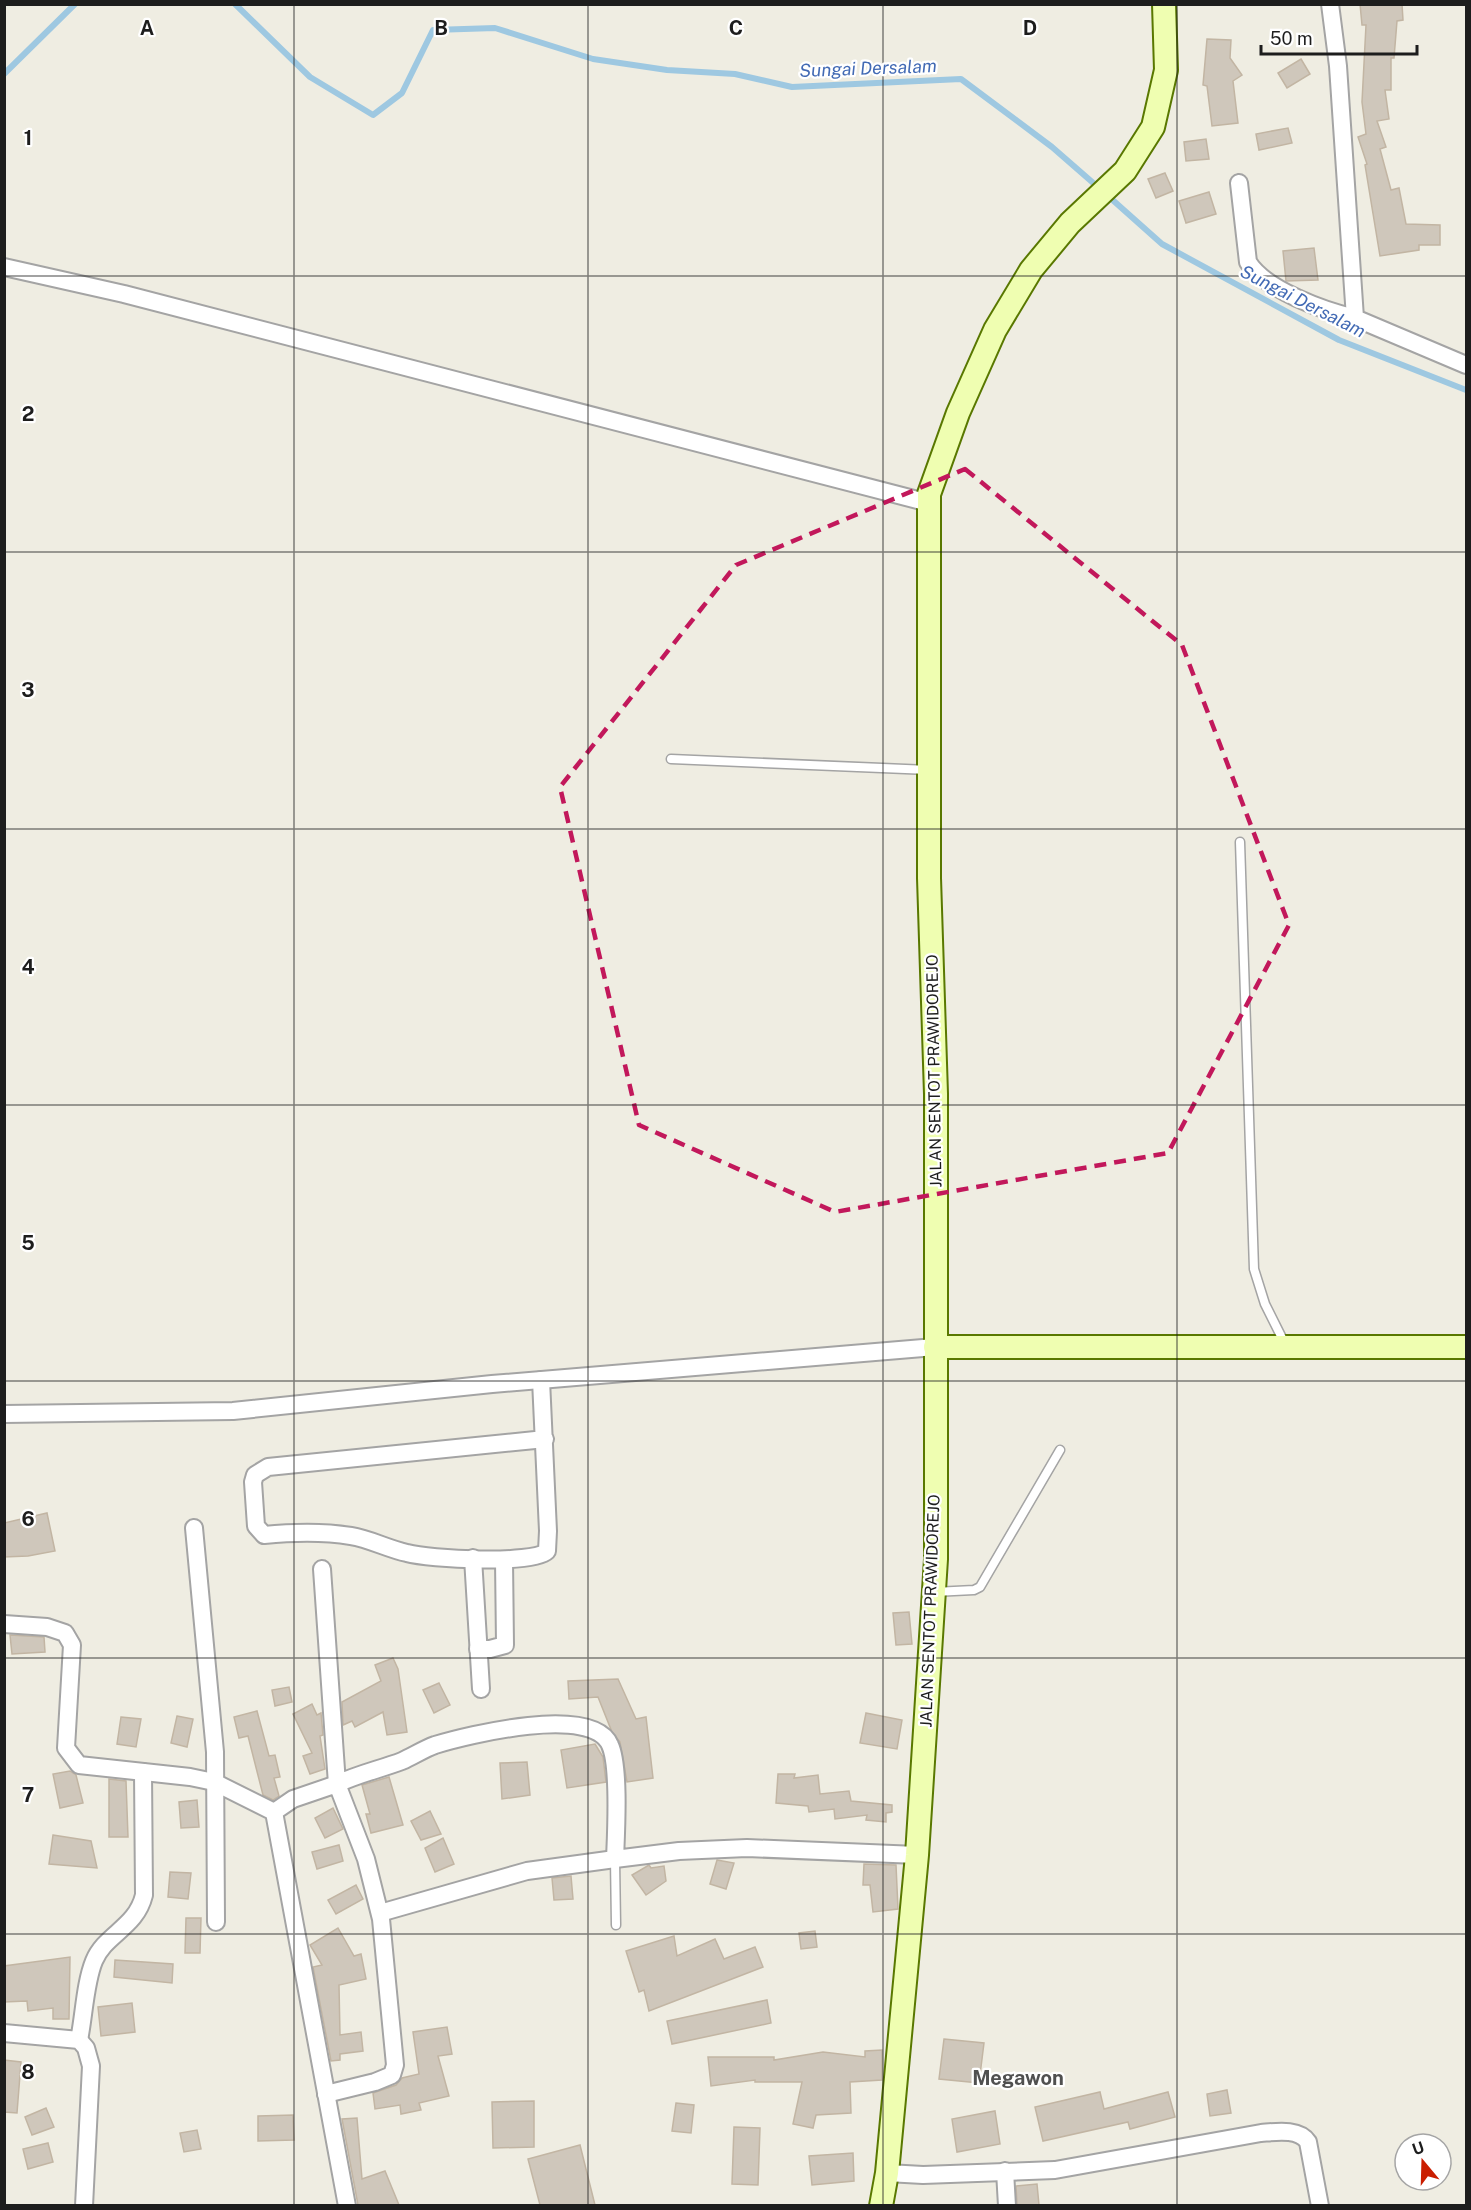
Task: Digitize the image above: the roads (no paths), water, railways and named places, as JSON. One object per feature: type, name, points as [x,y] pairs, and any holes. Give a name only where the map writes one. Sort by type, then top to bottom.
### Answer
[{"type":"main road","name":"JALAN SENTOT PRAWIDOREJO","points":[[881,2205],[887,2172],[917,1855],[934,1592],[936,1094],[929,878],[929,503],[939,460],[996,330],[1031,270],[1070,223],[1125,171],[1153,127],[1166,70],[1164,4]]},
{"type":"main road","points":[[935,1347],[1467,1347]]},
{"type":"street","points":[[1330,4],[1338,66],[1355,318]]},
{"type":"street","points":[[1239,183],[1248,262],[1253,269],[1287,292],[1328,312],[1355,318],[1467,365]]},
{"type":"street","points":[[4,267],[124,294],[929,503]]},
{"type":"street","points":[[4,1414],[233,1411],[541,1380],[935,1347]]},
{"type":"street","points":[[541,1380],[545,1440],[547,1551],[534,1558],[504,1560],[409,1554],[353,1536],[309,1531],[264,1535],[255,1526],[255,1475],[268,1467],[545,1440]]},
{"type":"street","points":[[194,1528],[215,1752],[216,1922]]},
{"type":"street","points":[[473,1558],[481,1689]]},
{"type":"street","points":[[477,1648],[490,1649],[505,1645],[504,1560]]},
{"type":"street","points":[[322,1569],[337,1784],[347,1803],[366,1859],[380,1913],[395,2065],[392,2075],[375,2082],[326,2094]]},
{"type":"street","points":[[4,1624],[47,1627],[65,1633],[72,1645],[66,1748],[72,1759],[79,1765],[214,1782],[274,1812]]},
{"type":"street","points":[[274,1812],[293,1799],[402,1761],[434,1746],[550,1723],[580,1727],[600,1732],[610,1744],[616,1806],[615,1859]]},
{"type":"street","points":[[79,2040],[94,1960],[112,1938],[132,1921],[142,1903],[143,1772]]},
{"type":"street","points":[[274,1812],[347,2205]]},
{"type":"street","points":[[380,1913],[527,1870],[679,1851],[747,1848],[917,1855]]},
{"type":"street","points":[[4,2033],[79,2040],[86,2048],[91,2066],[84,2205]]},
{"type":"street","points":[[887,2172],[923,2175],[1055,2170],[1261,2133],[1296,2133],[1305,2137],[1310,2147],[1320,2205]]},
{"type":"street","points":[[1005,2172],[1008,2205]]},
{"type":"lane","points":[[672,759],[929,770]]},
{"type":"lane","points":[[1240,842],[1254,1269],[1265,1304],[1286,1347]]},
{"type":"lane","points":[[934,1592],[974,1590],[980,1587],[1060,1450]]},
{"type":"lane","points":[[615,1859],[616,1925]]},
{"type":"waterway","name":"Sungai Dersalam","points":[[4,74],[75,4]]},
{"type":"waterway","name":"Sungai Dersalam","points":[[235,4],[310,77],[373,115],[402,93],[433,30],[495,28],[593,59],[667,70],[735,74],[792,87],[961,79],[1052,147],[1099,188]]},
{"type":"waterway","name":"Sungai Dersalam","points":[[1107,195],[1162,244],[1339,340],[1466,390]]},
{"type":"district","name":"Megawon","points":[[1018,2078]]}]
